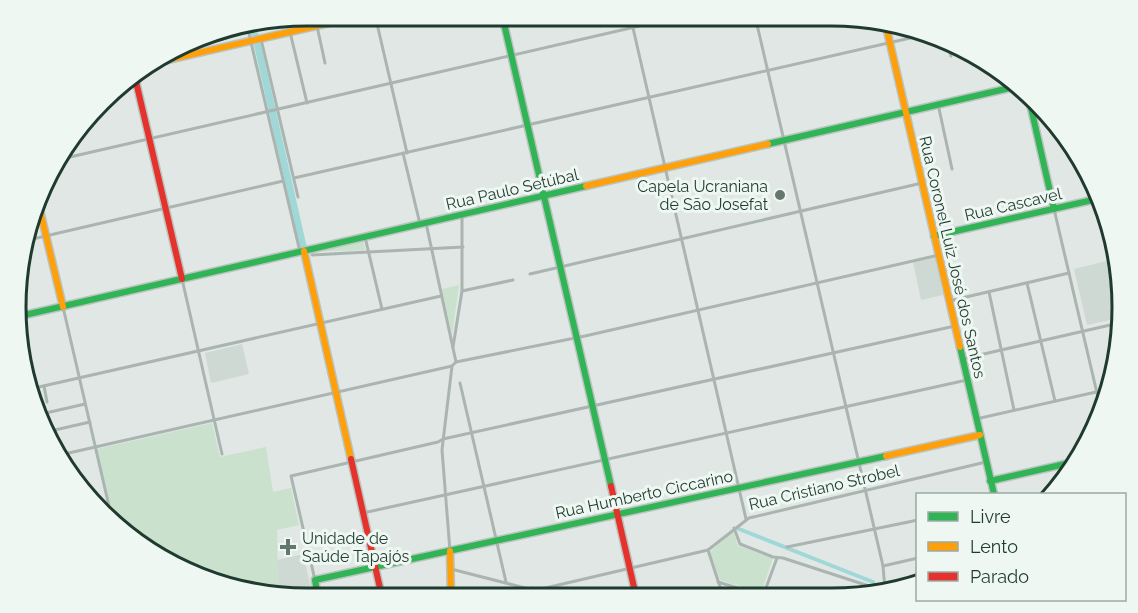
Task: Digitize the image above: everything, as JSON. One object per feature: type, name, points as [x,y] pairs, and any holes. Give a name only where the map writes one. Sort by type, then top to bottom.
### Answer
[{"type":"main road","points":[[174,59],[317,26]]},
{"type":"main road","points":[[505,26],[634,588]]},
{"type":"main road","name":"Rua Coronel Luiz José dos Santos","points":[[887,31],[993,493]]},
{"type":"main road","points":[[136,83],[182,279]]},
{"type":"main road","name":"Rua Paulo Setúbal","points":[[26,315],[1008,88]]},
{"type":"main road","points":[[1031,109],[1054,209]]},
{"type":"main road","name":"Rua Cascavel","points":[[934,236],[1092,200]]},
{"type":"main road","points":[[41,214],[63,307]]},
{"type":"main road","points":[[302,251],[337,392],[380,588]]},
{"type":"main road","name":"Rua Humberto Ciccarino","points":[[315,580],[980,435]]},
{"type":"main road","points":[[990,481],[1064,464]]},
{"type":"main road","points":[[450,551],[451,588]]},
{"type":"main road","points":[[315,580],[316,588]]},
{"type":"street","points":[[317,26],[325,63]]},
{"type":"street","points":[[378,26],[405,153],[430,249],[452,348],[454,364],[443,439],[444,495],[450,551]]},
{"type":"street","points":[[68,157],[641,26]]},
{"type":"street","points":[[758,26],[885,582]]},
{"type":"street","points":[[633,28],[746,519]]},
{"type":"street","points":[[249,32],[283,181],[302,251]]},
{"type":"street","points":[[290,32],[306,103]]},
{"type":"street","points":[[294,178],[913,37]]},
{"type":"street","points":[[261,39],[298,197]]},
{"type":"street","points":[[950,51],[951,56]]},
{"type":"street","points":[[938,104],[952,169]]},
{"type":"street","points":[[34,239],[283,181]]},
{"type":"street","points":[[530,274],[922,183]]},
{"type":"street","points":[[1054,209],[1098,398]]},
{"type":"street","points":[[452,348],[462,291],[462,214]]},
{"type":"street","points":[[365,237],[382,309]]},
{"type":"street","points":[[312,255],[463,247]]},
{"type":"street","points":[[67,453],[939,255]]},
{"type":"street","points":[[949,301],[1069,273]]},
{"type":"street","points":[[182,279],[222,454]]},
{"type":"street","points":[[462,291],[513,280]]},
{"type":"street","points":[[1027,283],[1055,401]]},
{"type":"street","points":[[989,291],[1014,410]]},
{"type":"street","points":[[37,387],[441,296]]},
{"type":"street","points":[[63,307],[109,506]]},
{"type":"street","points":[[962,359],[1112,324]]},
{"type":"street","points":[[315,580],[291,476],[443,439],[955,326]]},
{"type":"street","points":[[363,513],[967,380]]},
{"type":"street","points":[[460,383],[506,582]]},
{"type":"street","points":[[44,386],[47,402]]},
{"type":"street","points":[[976,419],[1100,391]]},
{"type":"street","points":[[47,413],[85,404]]},
{"type":"street","points":[[54,430],[90,422]]},
{"type":"street","name":"Rua Cristiano Strobel","points":[[546,588],[708,550],[746,519],[986,462]]},
{"type":"street","points":[[787,547],[916,520]]},
{"type":"street","points":[[734,528],[740,544],[777,558],[866,585]]},
{"type":"street","points":[[708,550],[720,588]]},
{"type":"street","points":[[766,588],[777,558]]},
{"type":"street","points":[[883,566],[916,558]]},
{"type":"street","points":[[451,569],[532,588]]},
{"type":"street","points":[[718,582],[737,588]]},
{"type":"shaded area","points":[[935,258],[943,295],[921,300],[913,262]]},
{"type":"shaded area","points":[[1108,261],[1112,288],[1112,320],[1087,325],[1074,269]]},
{"type":"shaded area","points":[[242,344],[249,374],[211,383],[205,353]]},
{"type":"shaded area","points":[[303,554],[311,588],[278,586],[277,560]]},
{"type":"green space","points":[[363,240],[365,250],[312,252]]},
{"type":"green space","points":[[459,285],[452,335],[442,289]]},
{"type":"green space","points":[[212,423],[220,457],[266,447],[273,492],[291,488],[299,525],[277,530],[278,586],[216,573],[182,559],[135,529],[111,508],[97,449]]},
{"type":"green space","points":[[733,531],[738,546],[773,558],[763,588],[745,588],[720,580],[710,552]]},
{"type":"waterway","points":[[254,31],[255,36]]},
{"type":"waterway","points":[[257,43],[303,246]]},
{"type":"waterway","points":[[739,529],[873,582]]},
{"type":"traffic: fast","points":[[505,26],[611,486]]},
{"type":"traffic: fast","points":[[768,144],[1008,88]]},
{"type":"traffic: fast","points":[[1031,109],[1054,209]]},
{"type":"traffic: fast","points":[[26,315],[586,186]]},
{"type":"traffic: fast","points":[[934,236],[1092,200]]},
{"type":"traffic: fast","points":[[960,347],[994,493]]},
{"type":"traffic: fast","points":[[316,588],[315,580],[886,456]]},
{"type":"traffic: fast","points":[[990,481],[1064,464]]},
{"type":"traffic: slow","points":[[174,59],[316,26]]},
{"type":"traffic: slow","points":[[887,31],[960,347]]},
{"type":"traffic: slow","points":[[586,186],[768,144]]},
{"type":"traffic: slow","points":[[41,214],[63,307]]},
{"type":"traffic: slow","points":[[304,251],[351,459]]},
{"type":"traffic: slow","points":[[886,456],[980,435]]},
{"type":"traffic: slow","points":[[450,551],[451,588]]},
{"type":"traffic: jam","points":[[136,83],[182,279]]},
{"type":"traffic: jam","points":[[351,459],[380,588]]},
{"type":"traffic: jam","points":[[611,486],[634,588]]},
{"type":"place","name":"Capela Ucraniana de São Josefat","points":[[780,195]]},
{"type":"place","name":"Unidade de Saúde Tapajós","points":[[288,547]]}]
